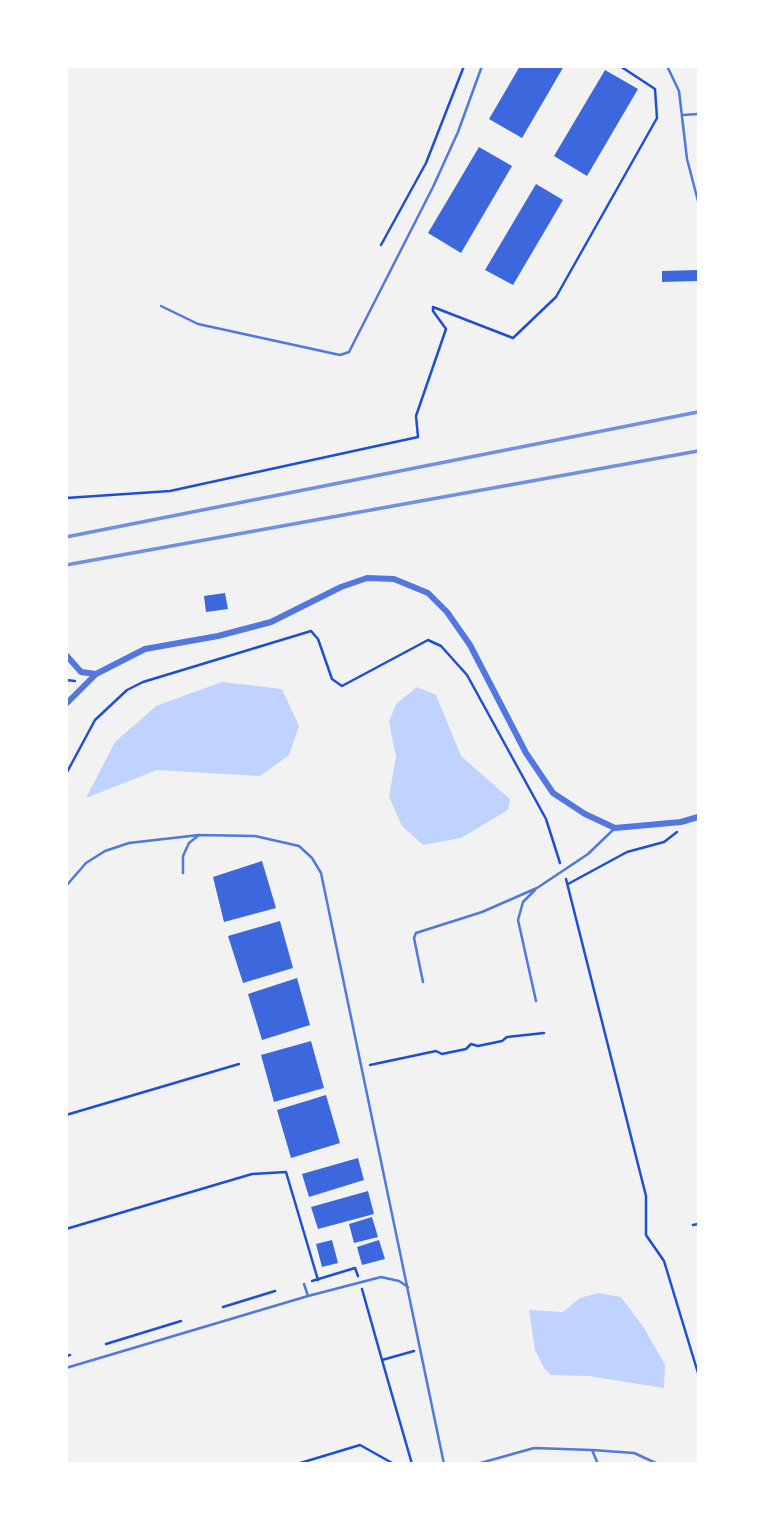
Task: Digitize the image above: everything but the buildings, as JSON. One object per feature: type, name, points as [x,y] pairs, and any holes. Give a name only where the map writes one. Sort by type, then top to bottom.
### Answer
[{"type":"street","points":[[66,704],[96,674],[145,649],[218,636],[271,622],[355,581],[367,578],[394,579],[428,593],[447,612],[470,645],[526,753],[552,793],[585,814],[615,828],[681,822],[698,817]]},
{"type":"street","points":[[66,656],[81,672],[96,674]]},
{"type":"lane","points":[[161,306],[198,324],[340,355],[349,352],[458,132],[482,66]]},
{"type":"lane","points":[[667,66],[679,91],[687,159],[698,201]]},
{"type":"lane","points":[[683,115],[698,114]]},
{"type":"lane","points":[[423,982],[414,938],[416,933],[482,912],[537,888],[588,854],[615,828]]},
{"type":"lane","points":[[183,873],[183,856],[199,835]]},
{"type":"lane","points":[[66,886],[86,863],[105,851],[129,843],[199,835],[255,836],[299,846],[312,858],[321,873],[444,1464]]},
{"type":"lane","points":[[536,1002],[518,920],[523,902],[537,888]]},
{"type":"lane","points":[[66,1368],[360,1282],[391,1277],[408,1287]]},
{"type":"lane","points":[[304,1284],[308,1296]]},
{"type":"lane","points":[[477,1464],[534,1448],[634,1453],[658,1464]]},
{"type":"lane","points":[[592,1450],[598,1464]]},
{"type":"path","points":[[381,245],[421,173],[464,66]]},
{"type":"path","points":[[66,498],[170,491],[418,437],[416,415],[446,329],[433,307],[513,338],[555,297],[654,126],[659,110],[655,89],[620,66]]},
{"type":"path","points":[[66,774],[94,720],[127,690],[143,682],[311,631],[318,639],[332,679],[342,686],[419,642],[428,640],[441,646],[467,676],[546,819],[568,884],[646,1196],[646,1235],[664,1261],[698,1373]]},
{"type":"path","points":[[568,884],[626,852],[664,842],[679,831],[681,822]]},
{"type":"path","points":[[360,1067],[436,1051],[442,1054],[466,1049],[471,1044],[478,1046],[502,1041],[507,1037],[544,1033]]},
{"type":"path","points":[[66,1115],[239,1064]]},
{"type":"path","points":[[66,1229],[252,1174],[286,1172],[318,1280]]},
{"type":"path","points":[[693,1225],[698,1224]]},
{"type":"path","points":[[304,1284],[355,1269],[412,1464]]},
{"type":"path","points":[[223,1307],[275,1291]]},
{"type":"path","points":[[106,1344],[181,1321]]},
{"type":"path","points":[[382,1360],[420,1349]]},
{"type":"path","points":[[297,1464],[360,1445],[394,1464]]},
{"type":"water","points":[[222,682],[282,689],[299,726],[289,755],[260,776],[157,770],[86,798],[115,742],[156,706]]},
{"type":"water","points":[[417,687],[436,695],[461,756],[510,799],[508,810],[461,838],[423,845],[402,826],[389,797],[396,757],[389,722],[396,704]]},
{"type":"water","points":[[598,1293],[621,1297],[644,1328],[665,1365],[664,1388],[589,1376],[551,1375],[544,1368],[535,1350],[529,1310],[563,1312],[580,1298]]},
{"type":"railway","points":[[66,537],[698,412]]},
{"type":"railway","points":[[66,565],[698,451]]}]
